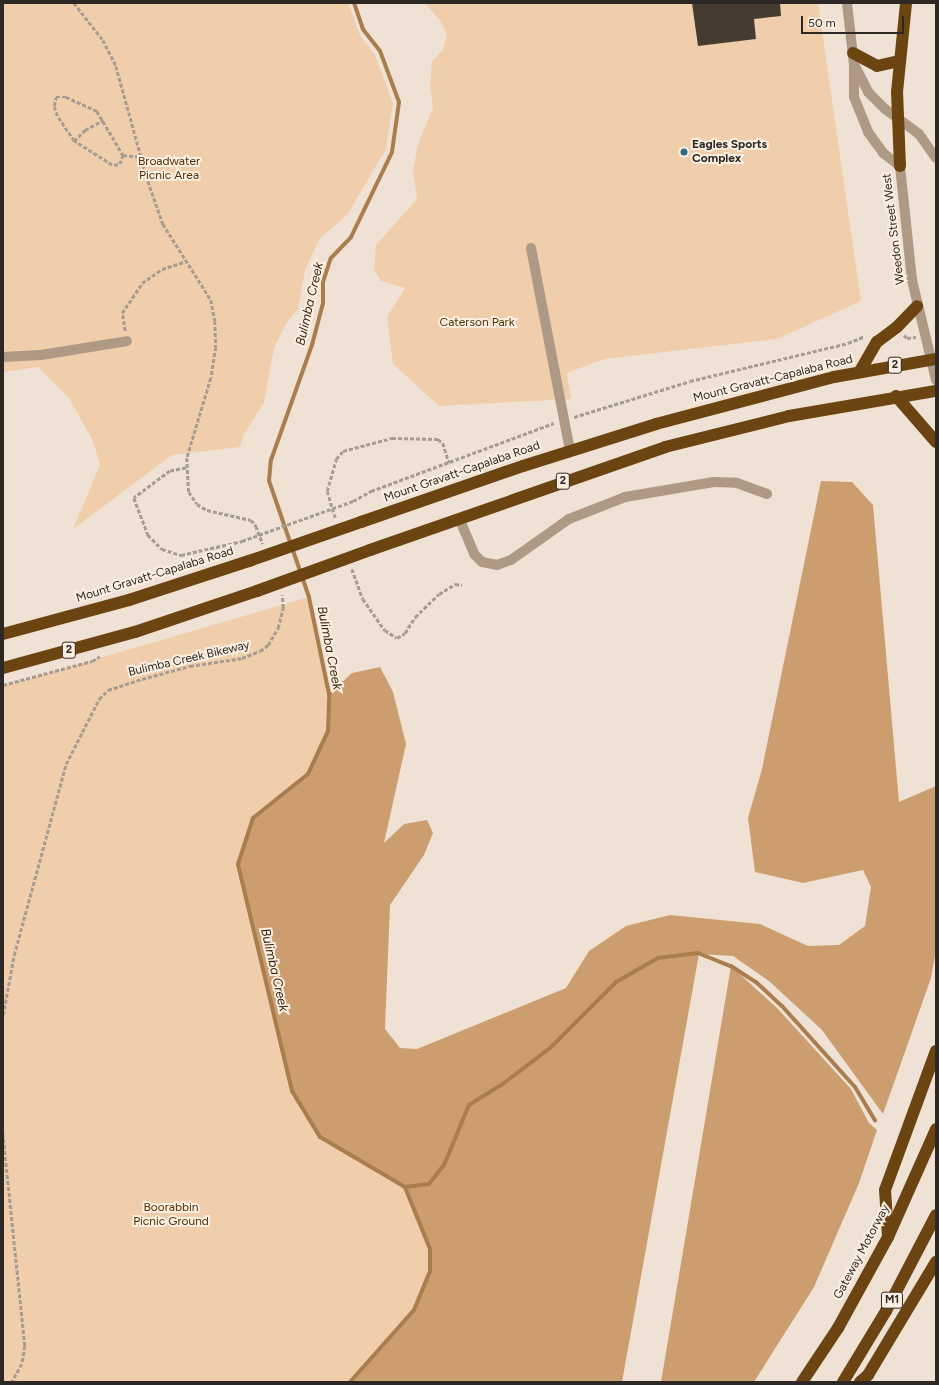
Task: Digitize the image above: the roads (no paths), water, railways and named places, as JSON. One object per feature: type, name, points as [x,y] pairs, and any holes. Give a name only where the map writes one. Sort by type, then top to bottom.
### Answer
[{"type":"highway","points":[[900,166],[897,117],[898,61],[906,3]]},
{"type":"highway","points":[[853,59],[876,66],[898,61]]},
{"type":"highway","points":[[860,371],[876,342],[897,327],[917,306]]},
{"type":"highway","name":"Mount Gravatt-Capalaba Road","points":[[3,634],[129,600],[249,561],[570,450],[724,405],[860,371],[933,359]]},
{"type":"highway","name":"2","points":[[3,668],[135,632],[257,591],[620,461],[714,433],[789,416],[896,396],[936,391]]},
{"type":"highway","points":[[896,396],[936,442]]},
{"type":"highway","points":[[888,1237],[885,1190],[936,1051]]},
{"type":"highway","name":"Gateway Motorway","points":[[802,1382],[838,1328],[888,1237],[936,1129]]},
{"type":"highway","name":"M1","points":[[843,1382],[886,1311],[936,1215]]},
{"type":"highway","points":[[860,1382],[876,1362],[936,1262]]},
{"type":"street","name":"Weedon Street West","points":[[847,3],[853,59],[854,97],[862,121],[883,153],[900,166],[907,251],[917,306],[933,359],[936,380]]},
{"type":"street","name":"Weedon Street West","points":[[853,59],[868,92],[919,134],[936,158]]},
{"type":"street","points":[[532,248],[570,450]]},
{"type":"street","points":[[3,357],[42,355],[127,341]]},
{"type":"street","points":[[459,518],[474,554],[482,562],[497,565],[511,560],[569,519],[625,497],[714,482],[737,483],[767,494]]},
{"type":"waterway","name":"Bulimba Creek","points":[[350,1382],[414,1310],[430,1271],[430,1249],[405,1187],[320,1137],[292,1091],[238,864],[253,818],[308,774],[328,731],[329,694],[309,597],[269,481],[271,460],[312,345],[323,303],[323,282],[331,258],[351,237],[392,152],[399,102],[380,51],[363,29],[354,3]]},
{"type":"waterway","points":[[405,1187],[429,1184],[444,1165],[469,1105],[500,1086],[550,1048],[616,982],[658,958],[698,953],[731,966],[756,982],[782,1006],[855,1087],[875,1120]]},
{"type":"place","name":"Eagles Sports Complex","points":[[684,152]]},
{"type":"park label","name":"Broadwater Picnic Area","points":[[169,169]]},
{"type":"park label","name":"Caterson Park","points":[[477,323]]},
{"type":"park label","name":"Boorabbin Picnic Ground","points":[[171,1215]]}]
